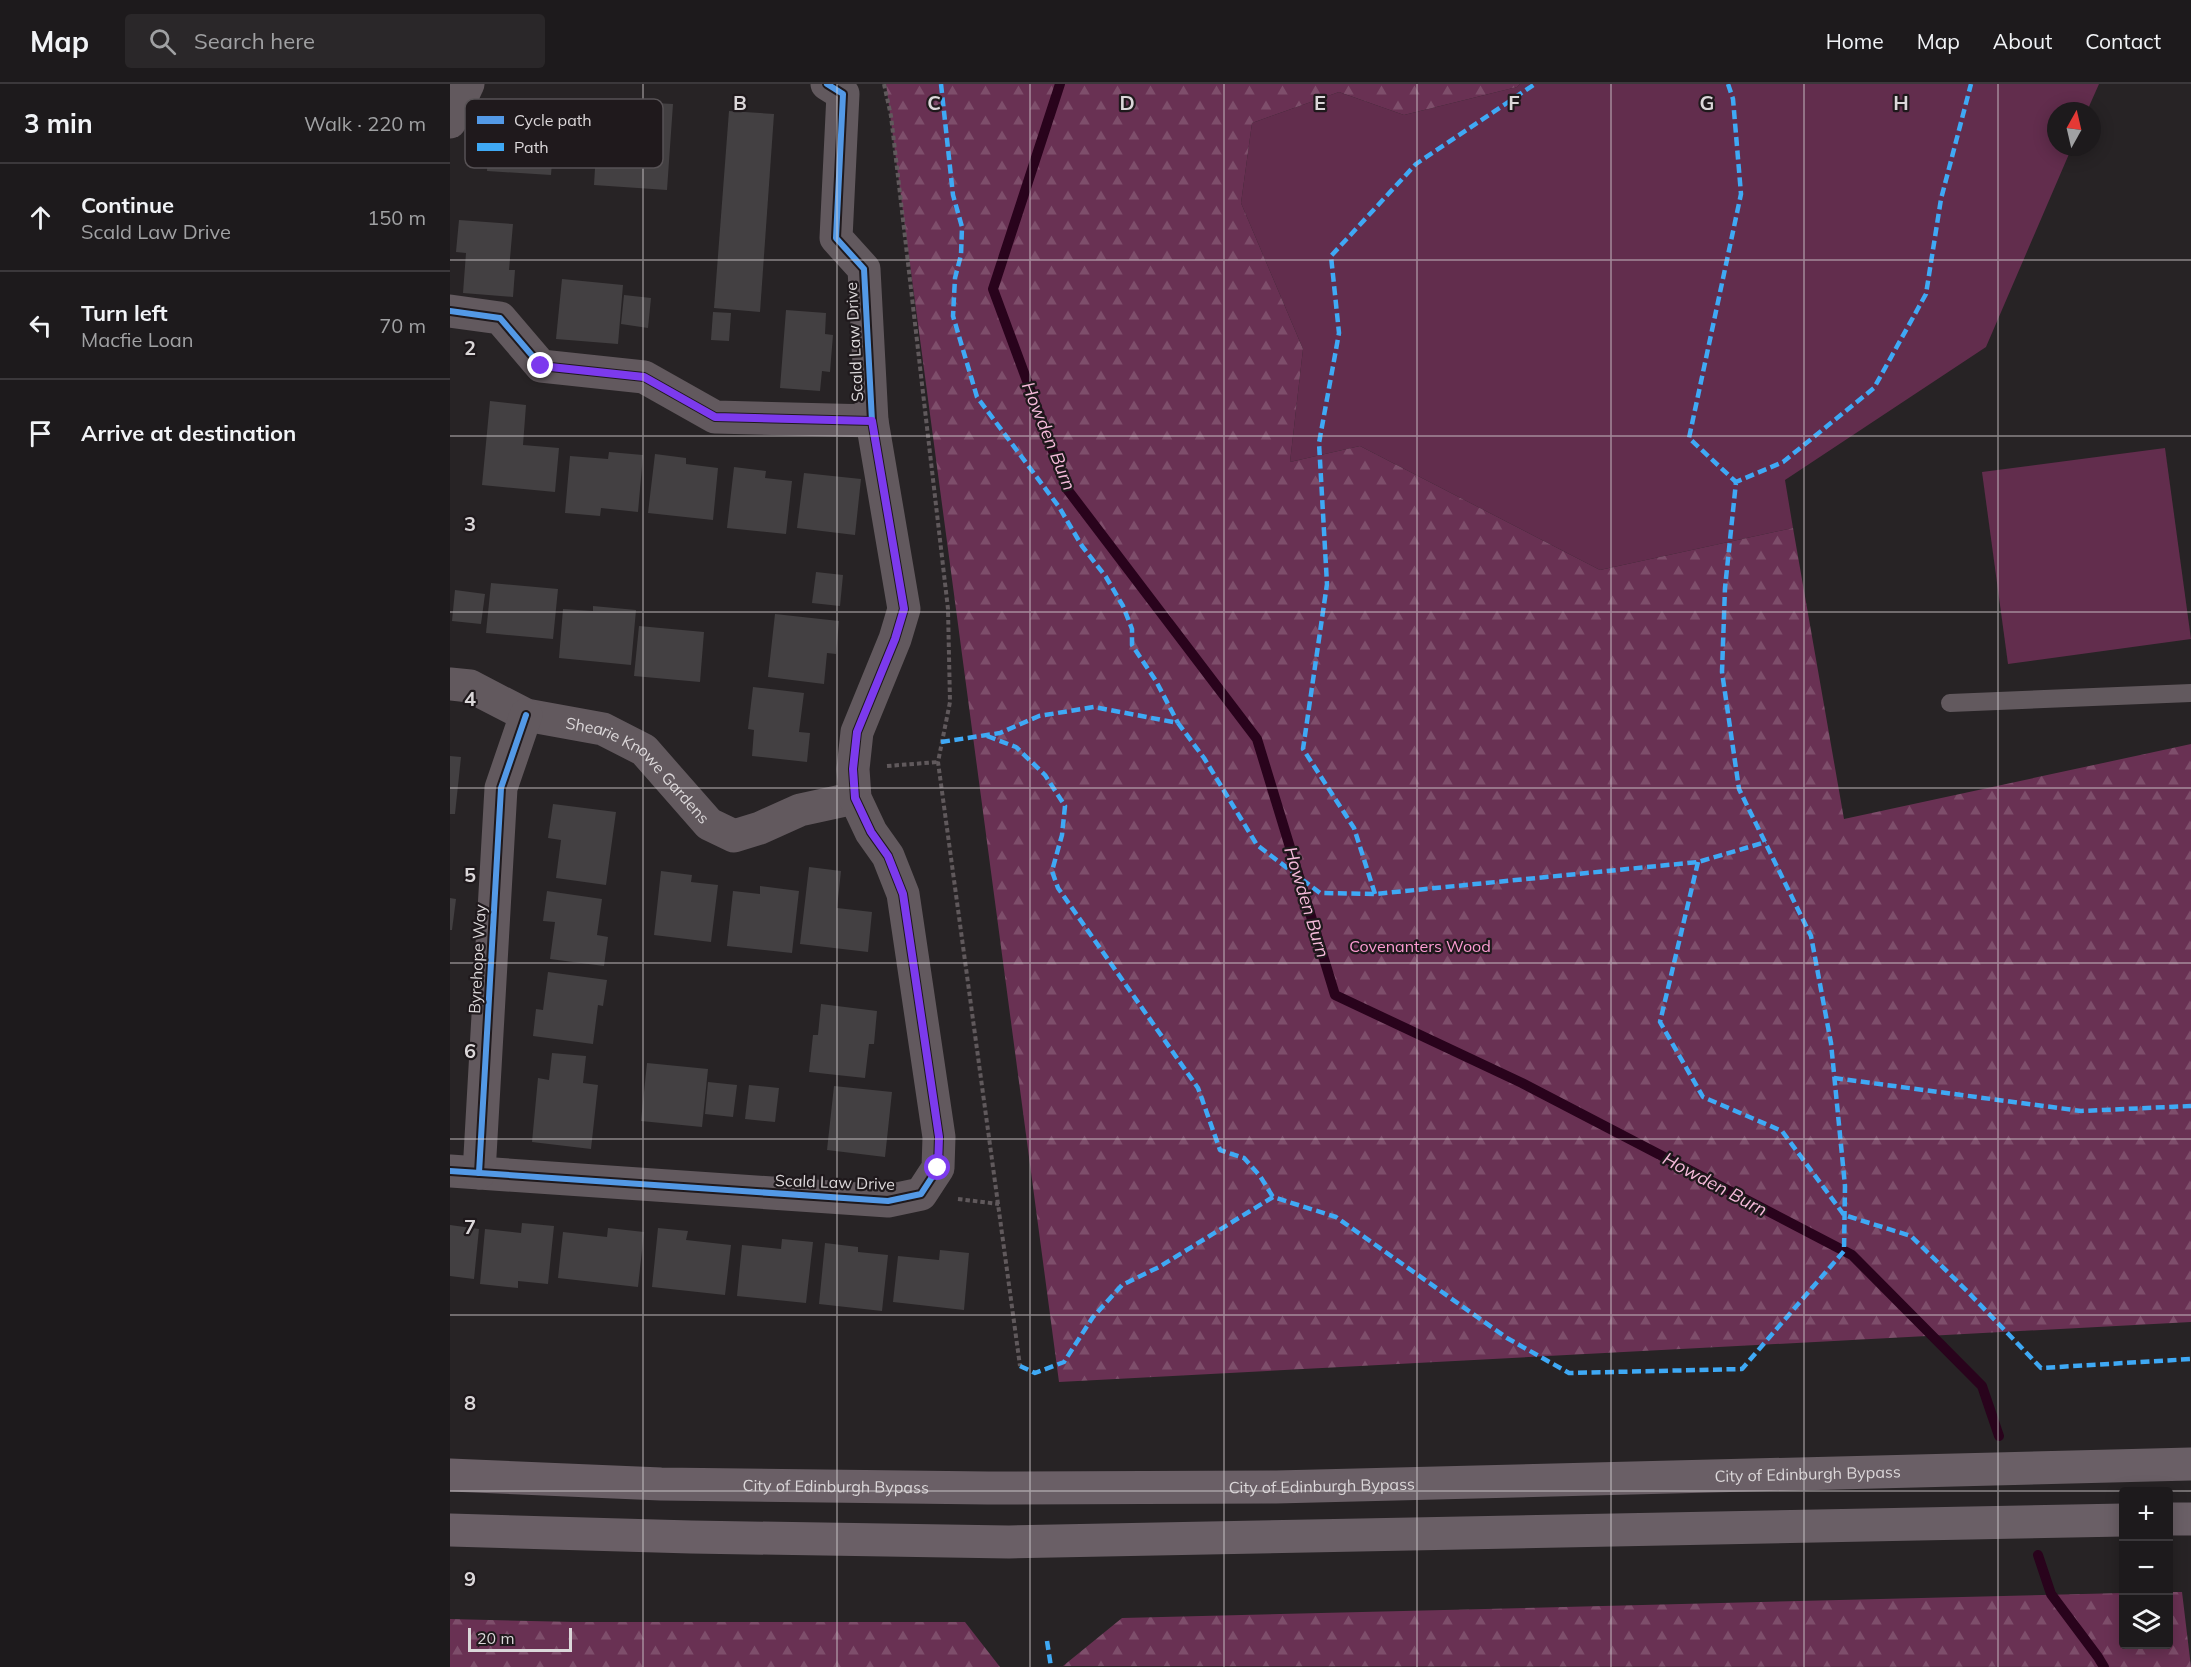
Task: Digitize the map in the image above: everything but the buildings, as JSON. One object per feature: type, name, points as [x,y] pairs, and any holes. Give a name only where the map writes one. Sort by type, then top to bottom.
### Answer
[{"type":"highway","name":"City of Edinburgh Bypass","points":[[450,1475],[743,1485],[988,1488],[1276,1487],[2191,1464]]},
{"type":"highway","points":[[2173,1519],[2191,1519]]},
{"type":"highway","points":[[450,1530],[703,1538],[1009,1542],[2119,1520]]},
{"type":"street","points":[[450,122],[468,84]]},
{"type":"street","name":"Scald Law Drive","points":[[464,1172],[888,1201],[921,1194],[938,1168],[939,1137],[903,894],[888,856],[871,832],[854,784],[857,732],[895,639],[904,609],[872,421],[864,270],[836,238],[843,94],[827,84]]},
{"type":"street","points":[[450,311],[500,318],[541,366],[644,377],[715,417],[872,421]]},
{"type":"street","name":"Shearie Knowe Gardens","points":[[450,684],[470,686],[526,715],[603,729],[644,750],[709,824],[734,836],[760,828],[854,784]]},
{"type":"street","name":"Byrehope Way","points":[[464,1172],[501,788],[526,715]]},
{"type":"lane","points":[[1950,703],[2191,693]]},
{"type":"path","points":[[884,84],[892,128],[948,609],[950,702],[938,762],[1020,1366]]},
{"type":"path","points":[[854,784],[938,762]]},
{"type":"shaded area","points":[[1520,84],[2099,84],[2091,102],[2047,102],[2047,156],[2068,156],[1986,347],[1785,480],[1793,528],[1600,570],[1360,446],[1290,462],[1303,349],[1241,203],[1252,123],[1339,92],[1404,115],[1517,87]]},
{"type":"shaded area","points":[[2165,448],[2191,639],[2008,664],[1982,472]]},
{"type":"green space","name":"Covenanters Wood","points":[[886,84],[1520,84],[1517,87],[1404,115],[1339,92],[1252,123],[1241,203],[1303,349],[1290,462],[1360,446],[1600,570],[1793,528],[1844,819],[2191,744],[2191,1322],[1059,1382]]},
{"type":"green space","points":[[2173,1592],[2182,1592],[2191,1667],[1063,1666],[1122,1618],[2119,1593],[2119,1649],[2173,1649]]},
{"type":"green space","points":[[450,1619],[574,1622],[965,1622],[1000,1667],[450,1667]]},
{"type":"waterway","name":"Howden Burn","points":[[1060,84],[993,289],[1067,489],[1257,739],[1335,995],[1522,1083],[1852,1255],[1982,1386],[1999,1436]]},
{"type":"waterway","name":"Howden Burn","points":[[2038,1555],[2051,1594],[2104,1667]]},
{"type":"marked path","points":[[941,84],[953,195],[962,227],[961,255],[955,278],[953,316],[977,397],[1059,507],[1082,546],[1106,577],[1123,606],[1132,629],[1132,645],[1156,681],[1178,723]]},
{"type":"marked path","points":[[1375,894],[1354,828],[1303,749],[1327,584],[1319,443],[1339,333],[1331,256],[1416,164],[1535,84]]},
{"type":"marked path","points":[[1728,84],[1733,99],[1741,194],[1689,438],[1736,482]]},
{"type":"marked path","points":[[1020,1366],[1035,1373],[1064,1362],[1093,1317],[1122,1285],[1159,1267],[1273,1197],[1336,1217],[1507,1338],[1569,1373],[1742,1369],[1844,1251],[1845,1186],[1831,1043],[1811,936],[1739,789],[1722,672],[1725,588],[1736,482],[1783,462],[1874,388],[1926,294],[1941,199],[1971,84]]},
{"type":"marked path","points":[[941,742],[1000,733],[1039,716],[1094,707],[1178,723],[1204,758],[1257,845],[1320,893],[1375,894],[1698,862],[1766,842]]},
{"type":"marked path","points":[[987,736],[1016,747],[1045,775],[1065,806],[1062,835],[1052,871],[1058,888],[1198,1088],[1220,1150],[1244,1158],[1260,1176],[1273,1197]]},
{"type":"marked path","points":[[1698,862],[1660,1022],[1703,1097],[1782,1131],[1844,1215],[1911,1236],[2041,1368],[2191,1359]]},
{"type":"marked path","points":[[1834,1078],[2081,1111],[2191,1106]]},
{"type":"marked path","points":[[1047,1641],[1051,1667]]},
{"type":"cycle path","points":[[450,1171],[888,1201],[921,1194],[938,1168],[939,1137],[903,894],[888,856],[871,832],[855,798],[853,769],[857,732],[895,639],[904,609],[872,421],[864,269],[836,238],[843,94],[827,84]]},
{"type":"cycle path","points":[[450,311],[500,318],[541,366],[644,377],[715,417],[872,421]]},
{"type":"cycle path","points":[[479,1173],[501,788],[526,715]]},
{"type":"route","points":[[541,366],[644,377],[715,417],[872,421],[904,609],[895,639],[857,732],[853,769],[855,798],[871,832],[888,856],[903,894],[939,1137],[938,1168]]}]
